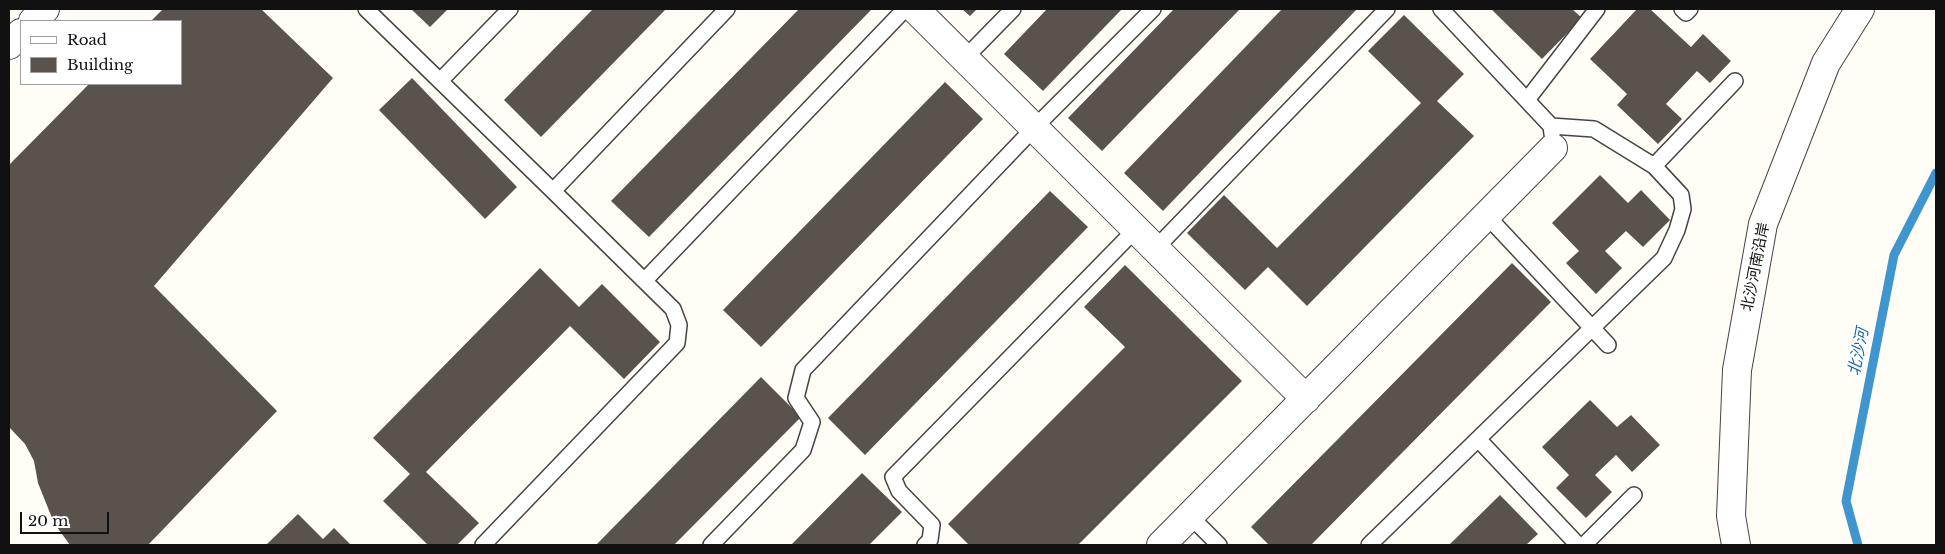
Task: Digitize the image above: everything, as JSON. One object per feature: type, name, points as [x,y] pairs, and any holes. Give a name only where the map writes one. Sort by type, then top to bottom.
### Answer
[{"type":"street","points":[[34,20],[45,9]]},
{"type":"street","points":[[915,9],[1306,399]]},
{"type":"street","name":"北沙河南沿岸","points":[[1736,545],[1731,516],[1737,370],[1763,224],[1826,63],[1860,9]]},
{"type":"street","points":[[9,45],[20,34]]},
{"type":"street","points":[[1162,545],[1487,216],[1552,137]]},
{"type":"street","points":[[1731,516],[1731,545]]},
{"type":"lane","points":[[366,9],[645,280],[673,309],[679,325],[677,343],[483,545]]},
{"type":"lane","points":[[440,81],[510,9]]},
{"type":"lane","points":[[553,192],[727,9]]},
{"type":"lane","points":[[645,280],[905,9]]},
{"type":"lane","points":[[964,59],[1013,9]]},
{"type":"lane","points":[[711,545],[803,450],[812,422],[796,398],[803,370],[1034,128],[1153,9]]},
{"type":"lane","points":[[1155,249],[1387,9]]},
{"type":"lane","points":[[1527,100],[1597,9]]},
{"type":"lane","points":[[1682,9],[1686,13],[1690,9]]},
{"type":"lane","points":[[1369,545],[1664,258],[1677,230],[1683,209],[1680,195],[1654,166],[1594,129],[1552,137],[1527,100],[1448,11]]},
{"type":"lane","points":[[1654,166],[1735,80]]},
{"type":"lane","points":[[1487,216],[1608,345]]},
{"type":"lane","points":[[925,545],[930,540],[932,525],[899,491],[893,477],[1135,230]]},
{"type":"lane","points":[[1478,439],[1578,545]]},
{"type":"lane","points":[[1584,545],[1634,495]]},
{"type":"lane","points":[[1190,516],[1219,545]]},
{"type":"building","points":[[163,9],[261,9],[333,78],[154,286],[277,411],[148,545],[70,545],[54,523],[38,483],[34,461],[25,444],[9,427],[9,165],[88,85],[182,85],[182,20],[152,20]]},
{"type":"building","points":[[411,9],[448,9],[430,27]]},
{"type":"building","points":[[593,9],[666,9],[541,137],[504,100]]},
{"type":"building","points":[[799,9],[871,10],[649,237],[611,201]]},
{"type":"building","points":[[962,9],[977,9],[970,16]]},
{"type":"building","points":[[1047,9],[1122,9],[1043,91],[1004,54]]},
{"type":"building","points":[[1174,9],[1240,9],[1102,151],[1068,118]]},
{"type":"building","points":[[1282,9],[1357,9],[1163,211],[1124,173]]},
{"type":"building","points":[[1491,9],[1572,9],[1582,18],[1542,59]]},
{"type":"building","points":[[1637,9],[1650,9],[1691,47],[1703,34],[1731,61],[1710,83],[1697,71],[1666,104],[1682,119],[1658,144],[1617,105],[1627,94],[1590,59]]},
{"type":"building","points":[[1404,15],[1464,74],[1437,101],[1474,136],[1307,306],[1268,267],[1245,290],[1187,233],[1224,195],[1277,248],[1421,103],[1368,51]]},
{"type":"building","points":[[412,78],[517,187],[485,219],[379,110]]},
{"type":"building","points":[[945,82],[983,119],[761,347],[723,310]]},
{"type":"building","points":[[1600,175],[1628,203],[1641,190],[1670,220],[1643,247],[1626,231],[1605,251],[1622,268],[1596,294],[1566,263],[1579,251],[1552,223]]},
{"type":"building","points":[[1050,191],[1088,227],[865,455],[828,418]]},
{"type":"building","points":[[1512,263],[1551,302],[1311,545],[1269,545],[1251,527]]},
{"type":"building","points":[[1125,265],[1242,381],[1078,545],[969,545],[948,524],[1125,347],[1084,307]]},
{"type":"building","points":[[540,268],[579,307],[602,284],[660,342],[624,379],[570,326],[426,472],[479,523],[457,545],[428,545],[383,501],[410,474],[373,438]]},
{"type":"building","points":[[761,377],[801,417],[674,545],[596,545]]},
{"type":"building","points":[[1590,400],[1617,427],[1631,415],[1660,445],[1632,472],[1616,455],[1595,475],[1612,492],[1586,518],[1556,488],[1569,475],[1542,447]]},
{"type":"building","points":[[862,473],[902,512],[869,545],[791,545]]},
{"type":"building","points":[[1500,495],[1538,534],[1526,545],[1449,545]]},
{"type":"building","points":[[298,514],[323,539],[334,528],[351,545],[266,545]]},
{"type":"waterway","name":"北沙河","points":[[1858,545],[1846,501],[1894,255],[1936,173]]}]
